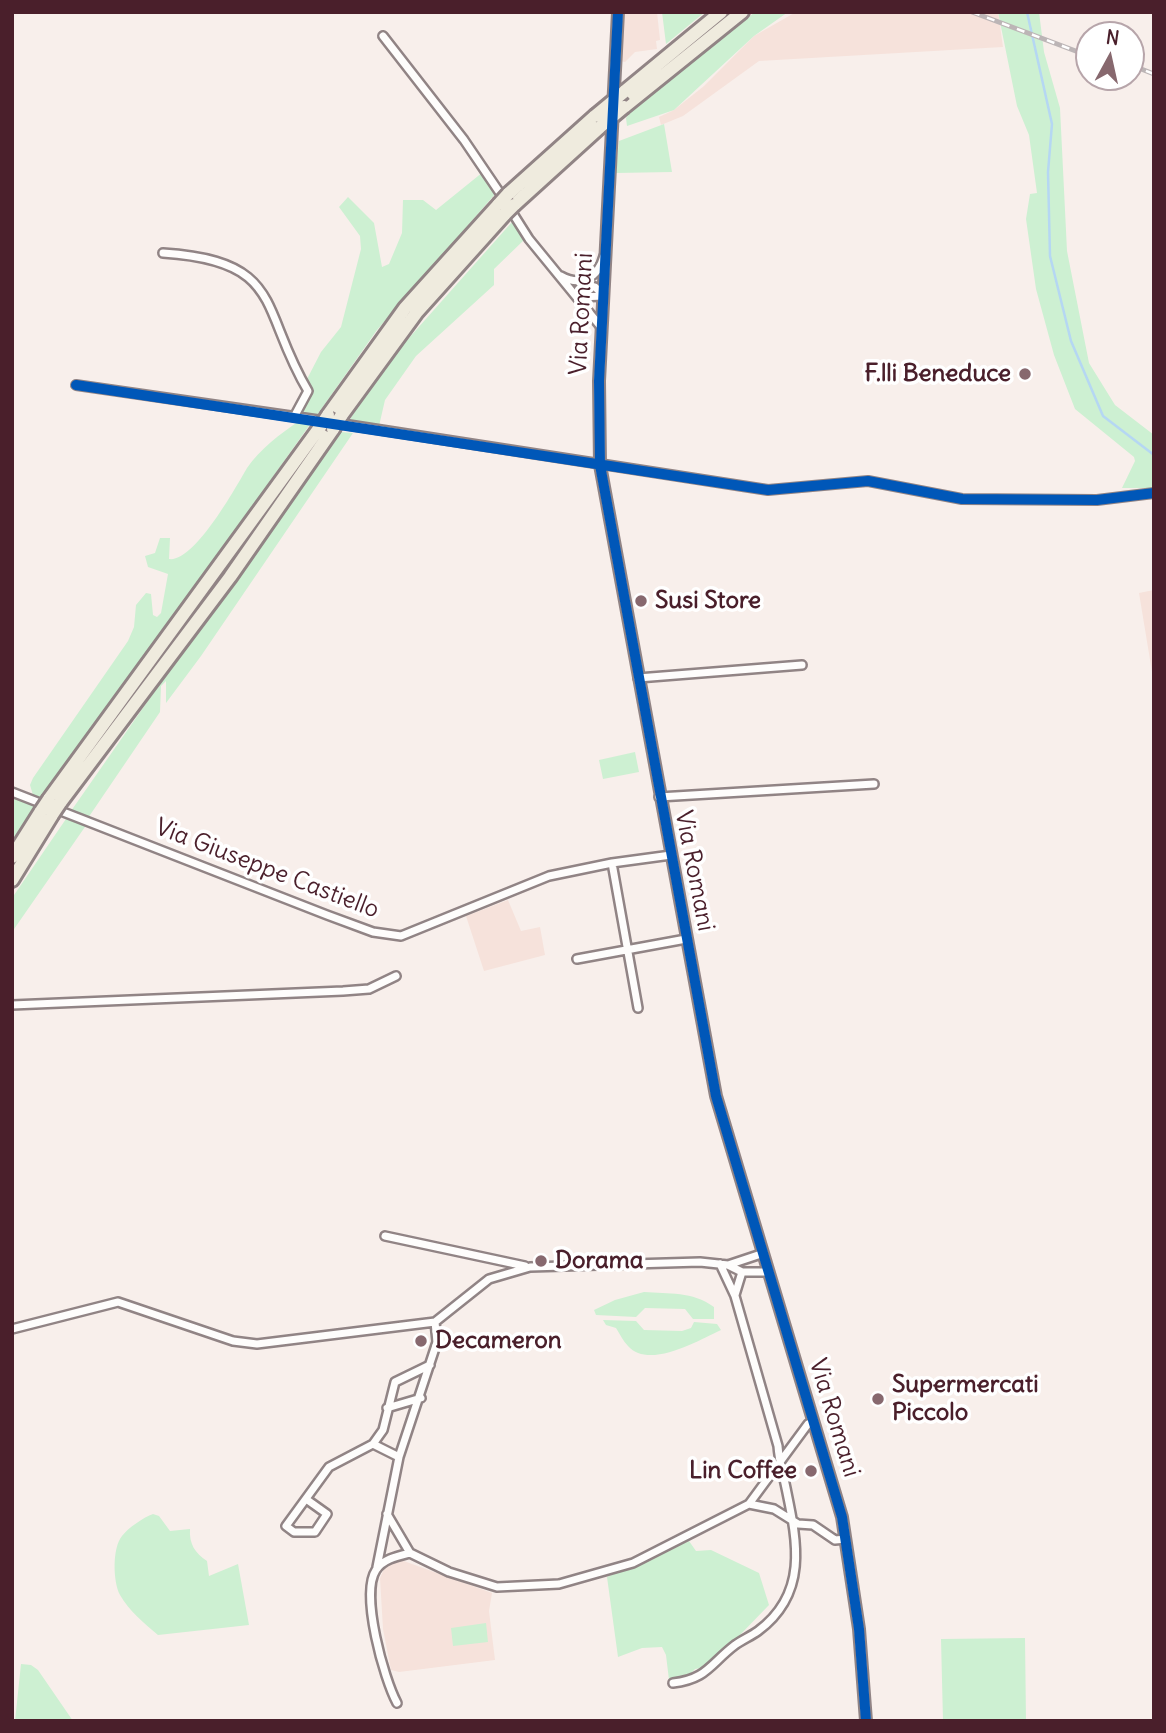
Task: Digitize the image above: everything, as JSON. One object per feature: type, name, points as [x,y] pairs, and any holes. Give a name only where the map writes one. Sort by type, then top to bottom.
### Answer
[{"type":"highway","points":[[598,121],[624,107],[657,80],[670,62],[721,12]]},
{"type":"highway","points":[[12,857],[47,813],[335,416],[405,308],[506,204],[598,121],[624,92],[656,66],[670,62],[742,12]]},
{"type":"highway","points":[[12,880],[47,813]]},
{"type":"street","name":"Via Romani","points":[[618,12],[602,329],[600,465],[716,1096],[846,1539],[859,1629],[866,1721]]},
{"type":"street","points":[[383,36],[464,140],[523,229],[602,329]]},
{"type":"street","points":[[577,282],[594,274],[606,248]]},
{"type":"street","points":[[163,253],[198,255],[240,271],[255,282],[267,298],[289,347],[292,364],[308,391],[294,417]]},
{"type":"street","points":[[557,274],[595,287],[604,296]]},
{"type":"street","points":[[577,297],[604,296]]},
{"type":"street","points":[[76,385],[600,465],[677,474],[768,490],[877,483],[962,499],[1097,500],[1154,493]]},
{"type":"street","points":[[638,678],[802,665]]},
{"type":"street","points":[[659,797],[874,784]]},
{"type":"street","name":"Via Giuseppe Castiello","points":[[12,792],[327,915],[373,932],[401,936],[549,876],[612,863],[671,855]]},
{"type":"street","points":[[612,863],[638,1008]]},
{"type":"street","points":[[578,959],[686,939]]},
{"type":"street","points":[[12,1006],[344,991],[369,989],[396,976]]},
{"type":"street","points":[[385,1236],[530,1267],[724,1264],[761,1254]]},
{"type":"street","points":[[724,1264],[742,1272],[767,1272]]},
{"type":"street","points":[[673,1683],[702,1677],[733,1647],[759,1630],[777,1611],[789,1590],[797,1563],[786,1483],[779,1467],[778,1446],[724,1264]]},
{"type":"street","points":[[12,1329],[118,1302],[233,1341],[257,1344],[435,1322],[489,1279],[530,1267]]},
{"type":"street","points":[[735,1296],[742,1272]]},
{"type":"street","points":[[397,1703],[386,1676],[372,1607],[372,1581],[399,1457],[421,1398],[437,1342],[435,1322]]},
{"type":"street","points":[[306,1499],[327,1514],[315,1532],[295,1532],[286,1525],[329,1467],[373,1444],[383,1430],[395,1382],[430,1366]]},
{"type":"street","points":[[387,1408],[421,1398]]},
{"type":"street","points":[[377,1567],[396,1556],[410,1553],[487,1586],[559,1584],[633,1563],[749,1504],[779,1467],[808,1424],[813,1422]]},
{"type":"street","points":[[373,1444],[399,1457]]},
{"type":"street","points":[[749,1504],[774,1509],[792,1520],[819,1528],[835,1540],[846,1539]]},
{"type":"street","points":[[387,1514],[410,1553]]},
{"type":"shaded area","points":[[623,12],[657,12],[660,40],[656,41],[657,49],[635,52],[625,62],[620,61]]},
{"type":"shaded area","points":[[796,12],[998,12],[1003,47],[759,61],[683,116],[661,125],[659,117],[674,110],[704,86],[754,36]]},
{"type":"shaded area","points":[[1154,590],[1154,684],[1139,593]]},
{"type":"shaded area","points":[[508,900],[521,931],[540,927],[545,955],[484,971],[466,916]]},
{"type":"shaded area","points":[[401,1560],[492,1593],[489,1611],[495,1660],[399,1672],[391,1670],[383,1629],[380,1578],[385,1567]]},
{"type":"green space","points":[[662,12],[705,12],[666,44]]},
{"type":"green space","points":[[755,12],[788,12],[754,36],[674,110],[627,126],[626,118],[633,109]]},
{"type":"green space","points":[[998,12],[1039,12],[1044,52],[1060,108],[1067,251],[1089,363],[1115,405],[1154,435],[1154,488],[1122,488],[1135,461],[1134,457],[1075,409],[1054,355],[1036,289],[1026,219],[1030,194],[1037,193],[1029,135],[1017,106]]},
{"type":"green space","points":[[664,124],[672,172],[616,173],[619,141]]},
{"type":"green space","points":[[483,172],[496,193],[377,330],[315,418],[298,415],[311,392],[306,381],[321,352],[341,327],[361,249],[360,236],[339,207],[348,197],[374,223],[382,267],[389,264],[402,233],[403,200],[423,200],[436,210]]},
{"type":"green space","points":[[512,222],[524,240],[494,269],[494,285],[416,356],[385,400],[379,426],[349,421],[365,394],[401,347]]},
{"type":"green space","points":[[299,421],[311,423],[43,802],[33,795],[30,785],[33,778],[128,641],[134,627],[136,605],[146,593],[151,594],[153,615],[157,617],[161,613],[168,574],[148,567],[145,556],[155,553],[160,538],[170,538],[169,559],[179,557],[190,549],[213,522],[252,461],[271,442]]},
{"type":"green space","points":[[341,432],[353,433],[166,703],[166,681],[161,686],[160,712],[88,818],[71,811],[300,483]]},
{"type":"green space","points":[[635,752],[639,772],[603,779],[599,760]]},
{"type":"green space","points":[[15,798],[40,806],[12,848],[12,802]]},
{"type":"green space","points":[[68,816],[87,824],[12,932],[12,898]]},
{"type":"green space","points":[[644,1292],[697,1298],[714,1307],[714,1319],[693,1319],[685,1309],[645,1308],[636,1317],[596,1315],[594,1310],[615,1300]]},
{"type":"green space","points":[[603,1320],[636,1321],[644,1330],[682,1331],[691,1328],[694,1322],[717,1324],[721,1330],[674,1351],[648,1355],[637,1353],[628,1346],[616,1328],[606,1325]]},
{"type":"green space","points":[[153,1514],[159,1516],[170,1531],[190,1529],[192,1544],[207,1561],[209,1576],[238,1564],[249,1625],[158,1635],[128,1606],[120,1595],[116,1582],[116,1548],[128,1530]]},
{"type":"green space","points":[[689,1541],[696,1551],[711,1550],[759,1573],[769,1605],[709,1667],[695,1669],[687,1678],[669,1680],[666,1655],[662,1647],[642,1648],[618,1657],[607,1577]]},
{"type":"green space","points":[[486,1623],[488,1642],[453,1646],[451,1628]]},
{"type":"green space","points":[[1025,1638],[1026,1721],[943,1721],[941,1639]]},
{"type":"green space","points":[[21,1664],[31,1665],[38,1670],[73,1721],[15,1721]]},
{"type":"waterway","points":[[1027,12],[1052,124],[1048,172],[1050,256],[1071,341],[1103,416],[1154,455]]},
{"type":"railway","points":[[972,12],[1075,51]]},
{"type":"railway","points":[[1145,70],[1154,74]]},
{"type":"cycle path","points":[[618,12],[599,381],[600,465],[716,1096],[842,1517],[859,1629],[866,1721]]},
{"type":"cycle path","points":[[76,385],[768,490],[868,481],[962,499],[1097,500],[1154,493]]},
{"type":"place","name":"F.lli Beneduce","points":[[1025,374]]},
{"type":"place","name":"Susi Store","points":[[641,601]]},
{"type":"place","name":"Dorama","points":[[541,1261]]},
{"type":"place","name":"Decameron","points":[[421,1341]]},
{"type":"place","name":"Supermercati Piccolo","points":[[878,1399]]},
{"type":"place","name":"Lin Coffee","points":[[811,1471]]}]
